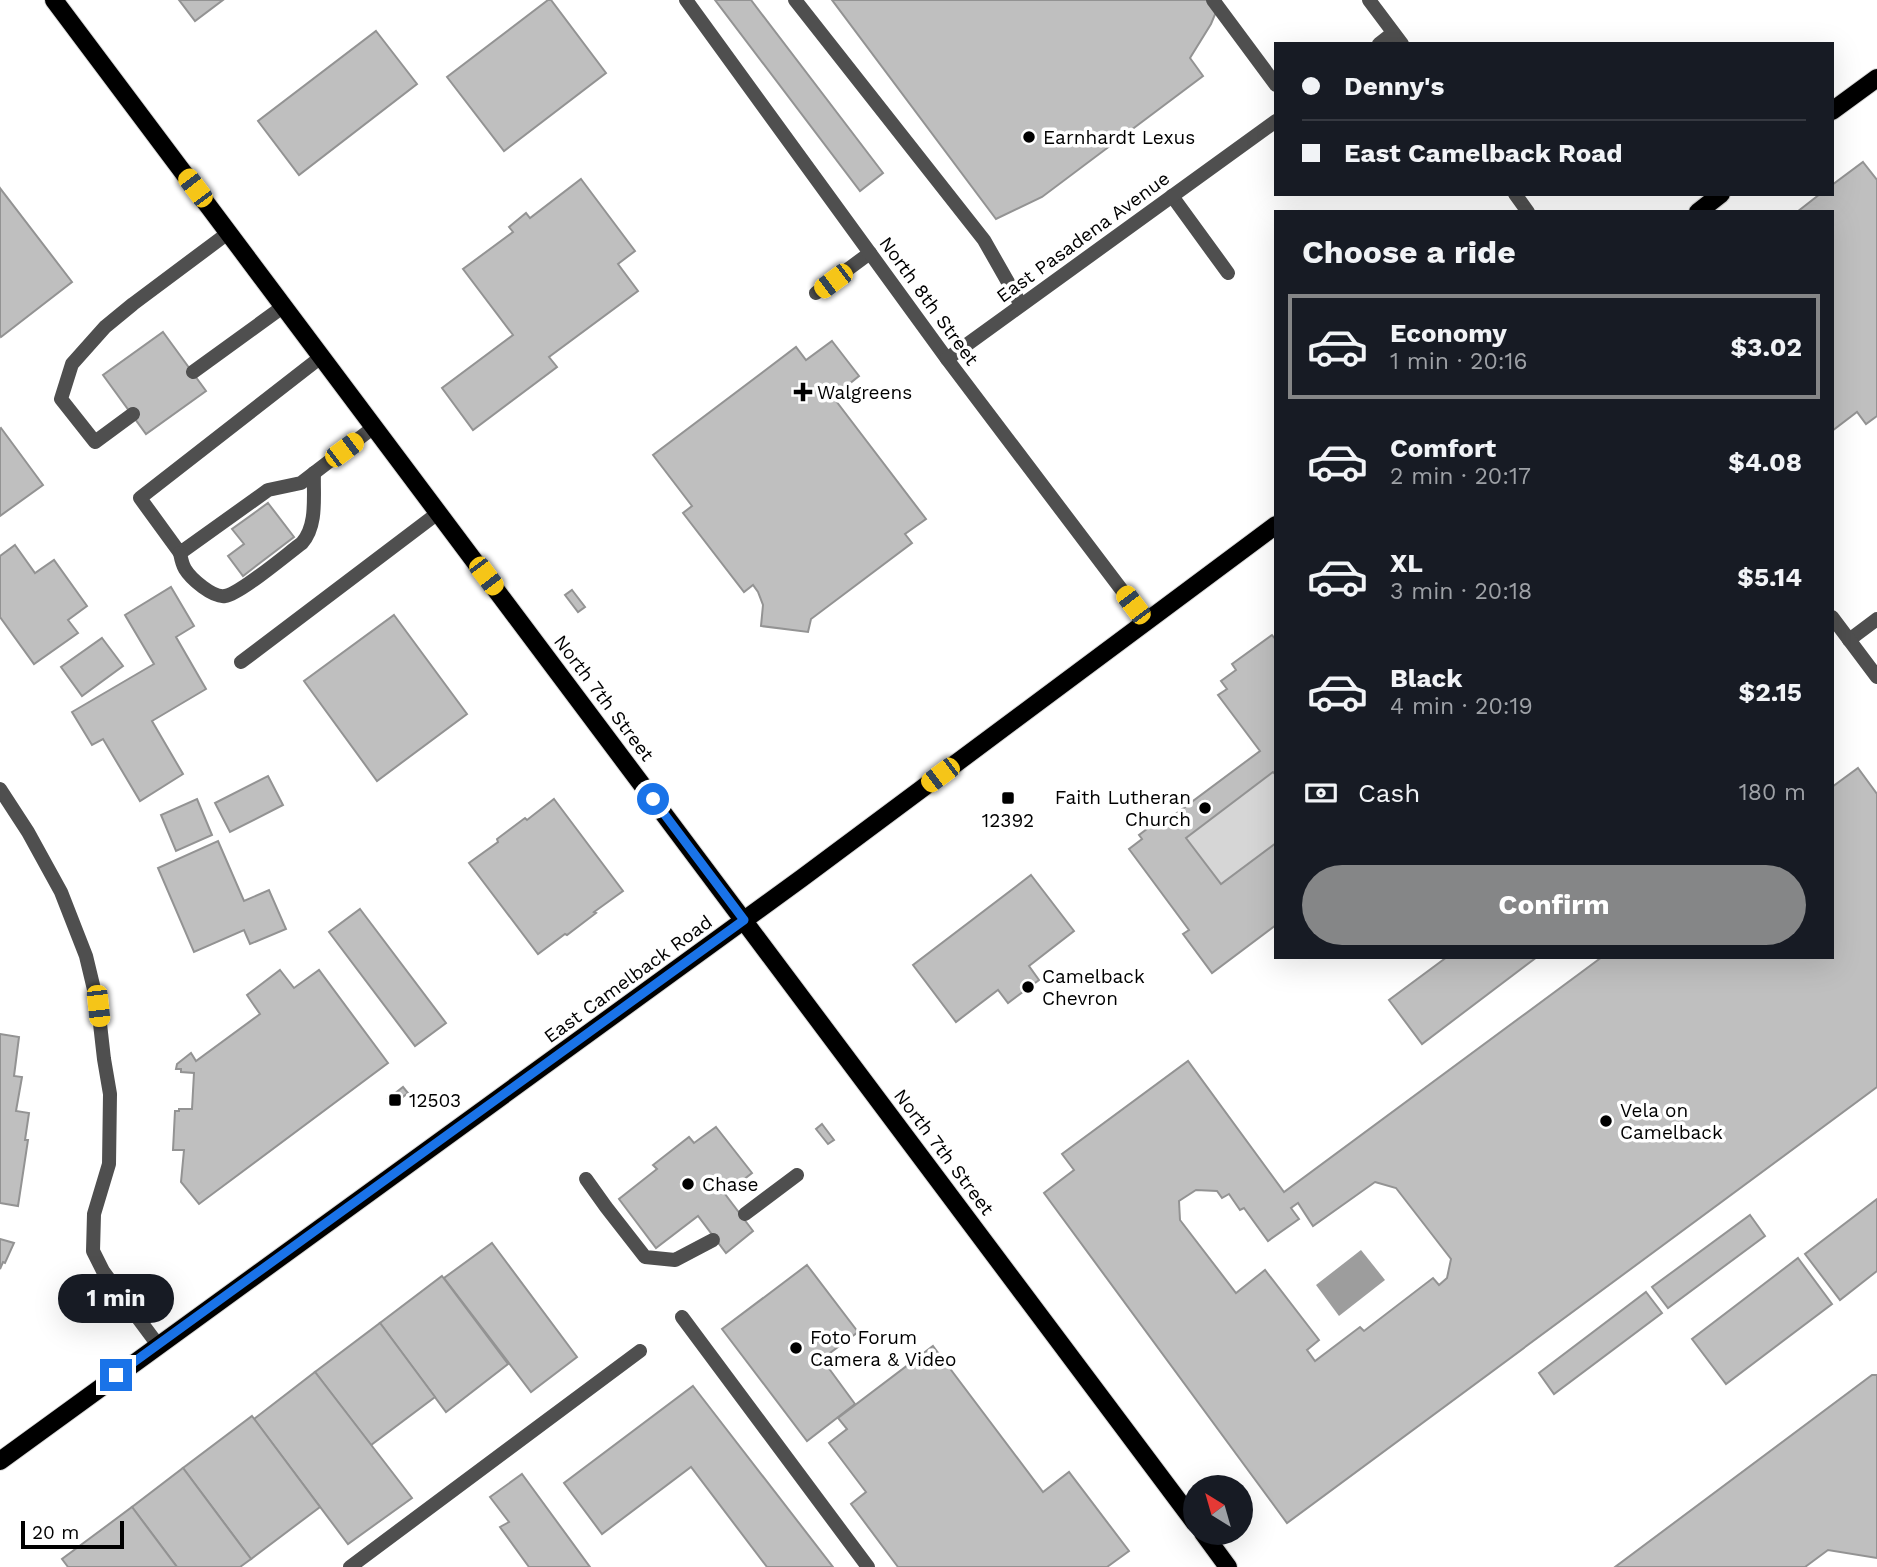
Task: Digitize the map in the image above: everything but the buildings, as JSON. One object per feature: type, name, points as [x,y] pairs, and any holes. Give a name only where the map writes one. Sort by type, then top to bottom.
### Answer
[{"type":"main road","name":"North 7th Street","points":[[54,0],[1183,1507]]},
{"type":"main road","points":[[1834,110],[1877,78]]},
{"type":"main road","points":[[1701,210],[1718,196]]},
{"type":"main road","name":"East Camelback Road","points":[[0,1461],[744,920],[1274,526]]},
{"type":"main road","points":[[1212,1545],[1228,1567]]},
{"type":"street","name":"North 8th Street","points":[[685,0],[947,359],[1146,622]]},
{"type":"street","points":[[795,0],[984,240],[1021,305]]},
{"type":"street","points":[[1213,0],[1274,82]]},
{"type":"street","points":[[1369,0],[1398,38]]},
{"type":"street","name":"East Pasadena Avenue","points":[[947,359],[1274,122]]},
{"type":"street","points":[[1172,196],[1228,272]]},
{"type":"street","points":[[132,415],[94,442],[61,399],[72,364],[105,327],[228,233]]},
{"type":"street","points":[[816,293],[870,253]]},
{"type":"street","points":[[193,372],[284,306]]},
{"type":"street","points":[[314,473],[309,535],[238,590],[223,596],[200,585],[185,569],[180,553],[140,498],[321,357]]},
{"type":"street","points":[[180,553],[268,490],[301,483],[374,427]]},
{"type":"street","points":[[241,662],[438,513]]},
{"type":"street","points":[[1849,640],[1877,619]]},
{"type":"street","points":[[1834,620],[1877,677]]},
{"type":"street","points":[[0,789],[28,832],[61,892],[86,956],[98,1006],[110,1094],[109,1164],[94,1214],[93,1251],[103,1271],[158,1345]]},
{"type":"street","points":[[745,1214],[797,1175]]},
{"type":"street","points":[[586,1179],[645,1256],[675,1260],[713,1240]]},
{"type":"street","points":[[682,1317],[868,1567]]},
{"type":"street","points":[[350,1567],[640,1351]]},
{"type":"shaded area","points":[[1274,773],[1274,844],[1221,884],[1186,838]]},
{"type":"shaded area","points":[[1361,1250],[1385,1280],[1339,1316],[1316,1285]]},
{"type":"place","name":"Earnhardt Lexus","points":[[1029,137]]},
{"type":"place","name":"Walgreens","points":[[803,392]]},
{"type":"place","name":"12392","points":[[1008,798]]},
{"type":"place","name":"Faith Lutheran Church","points":[[1205,808]]},
{"type":"place","name":"Camelback Chevron","points":[[1028,987]]},
{"type":"place","name":"12503","points":[[395,1100]]},
{"type":"place","name":"Vela on Camelback","points":[[1606,1121]]},
{"type":"place","name":"Chase","points":[[688,1184]]},
{"type":"place","name":"Foto Forum Camera & Video","points":[[796,1348]]},
{"type":"route","points":[[116,1375],[744,920],[653,799]]}]
